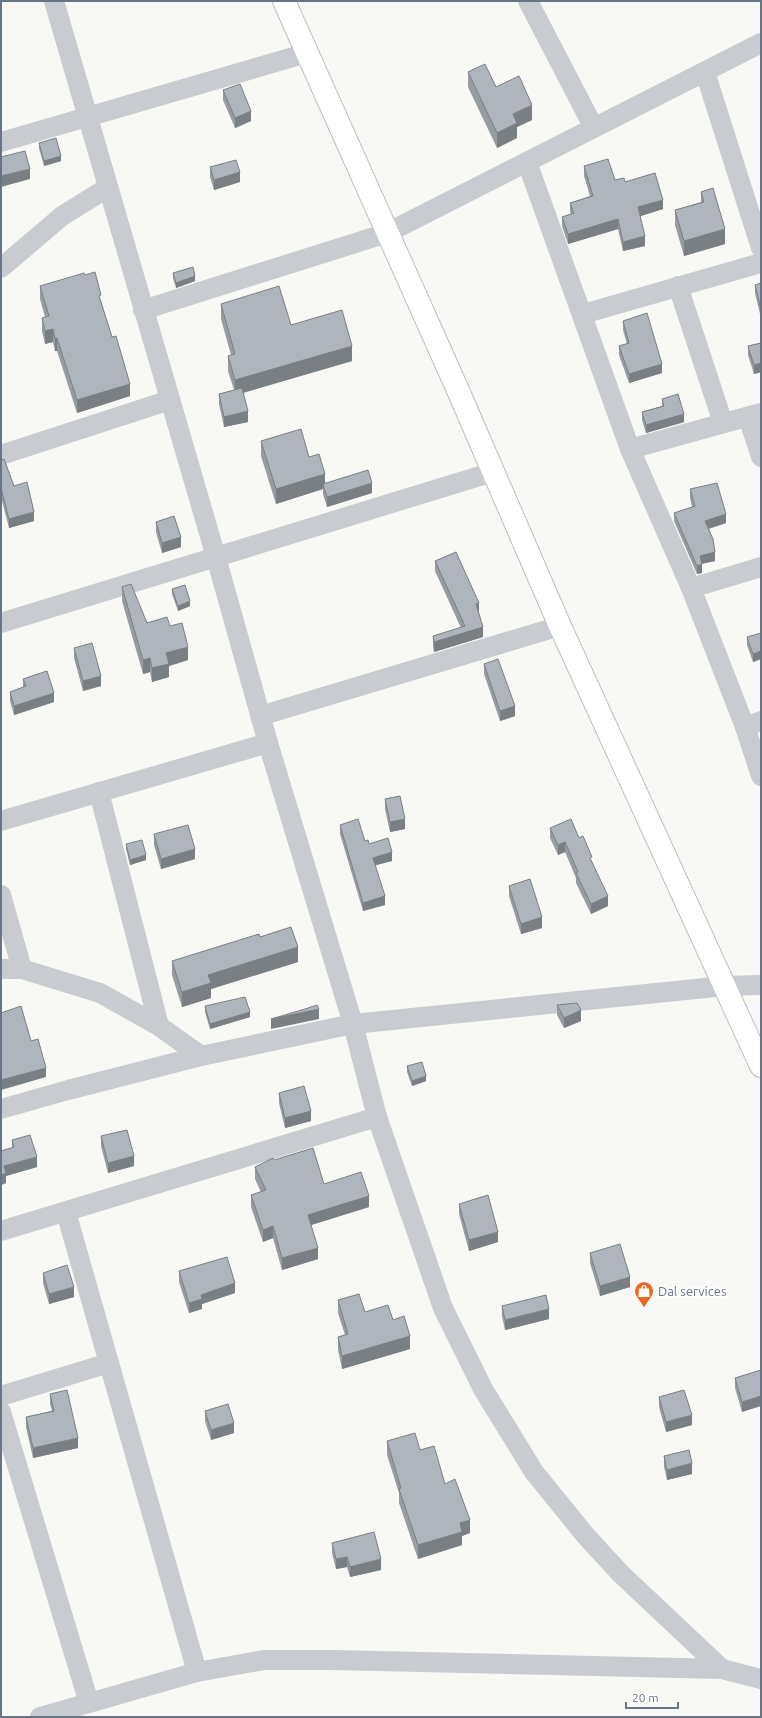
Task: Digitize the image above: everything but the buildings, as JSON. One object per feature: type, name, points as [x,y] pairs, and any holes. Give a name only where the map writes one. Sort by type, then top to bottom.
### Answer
[{"type":"main road","points":[[284,1],[560,626],[761,1066]]},
{"type":"street","points":[[54,1],[107,188],[216,557],[260,716],[353,1024],[378,1117],[443,1308],[482,1389],[534,1472],[586,1536],[621,1574],[722,1669]]},
{"type":"street","points":[[528,1],[594,128]]},
{"type":"street","points":[[143,310],[387,233],[761,43]]},
{"type":"street","points":[[1,142],[307,53]]},
{"type":"street","points":[[705,72],[761,248]]},
{"type":"street","points":[[528,162],[630,449],[753,724],[761,776]]},
{"type":"street","points":[[1,268],[62,216],[107,188]]},
{"type":"street","points":[[583,314],[761,263]]},
{"type":"street","points":[[678,286],[723,423]]},
{"type":"street","points":[[1,455],[170,400]]},
{"type":"street","points":[[630,449],[755,415],[761,457]]},
{"type":"street","points":[[1,623],[493,472]]},
{"type":"street","points":[[691,588],[761,567]]},
{"type":"street","points":[[260,716],[560,626]]},
{"type":"street","points":[[1,820],[268,743]]},
{"type":"street","points":[[98,792],[159,1026]]},
{"type":"street","points":[[1,895],[22,969]]},
{"type":"street","points":[[1,969],[22,969],[100,993],[159,1026],[201,1056]]},
{"type":"street","points":[[1,1109],[68,1090],[201,1056],[353,1024],[725,986],[761,985]]},
{"type":"street","points":[[1,1231],[378,1117]]},
{"type":"street","points":[[66,1212],[196,1672]]},
{"type":"street","points":[[1,1396],[109,1362]]},
{"type":"street","points":[[1,1412],[89,1703]]},
{"type":"street","points":[[40,1717],[196,1672],[264,1660],[332,1660],[722,1669],[761,1679]]},
{"type":"place","name":"Dal services","points":[[644,1308]]}]
